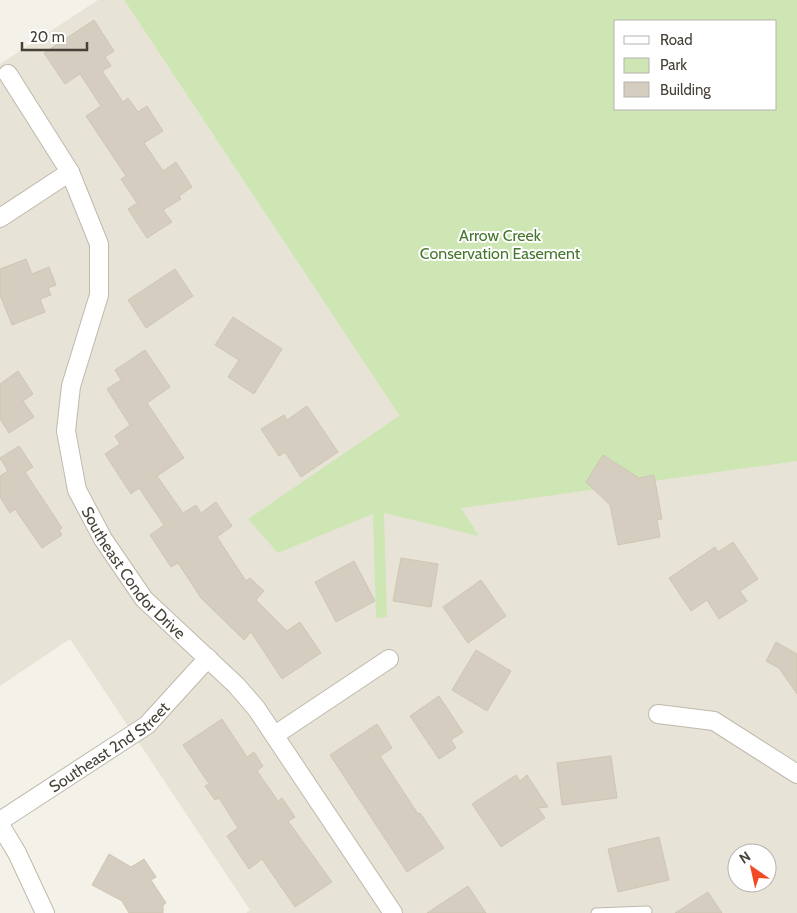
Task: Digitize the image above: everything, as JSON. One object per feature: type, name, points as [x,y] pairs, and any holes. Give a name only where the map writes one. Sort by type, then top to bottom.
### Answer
[{"type":"street","name":"Southeast Condor Drive","points":[[8,74],[70,172],[99,244],[99,295],[71,386],[66,431],[77,490],[103,539],[144,598],[208,658],[256,708],[393,913]]},
{"type":"street","points":[[0,218],[70,172]]},
{"type":"street","name":"Southeast 2nd Street","points":[[0,821],[146,725],[208,658]]},
{"type":"street","points":[[275,735],[389,659]]},
{"type":"street","points":[[658,714],[714,721],[797,774]]},
{"type":"street","points":[[0,825],[17,853],[45,913]]},
{"type":"lane","points":[[596,913],[646,911]]},
{"type":"shaded area","points":[[98,0],[124,0],[449,490],[797,343],[797,913],[246,913],[250,910],[70,639],[0,686],[0,64]]},
{"type":"green space","name":"Arrow Creek Conservation Easement","points":[[124,0],[797,0],[797,461],[461,508],[479,536],[384,513],[387,617],[376,618],[373,514],[278,553],[248,519],[399,416],[401,418]]},
{"type":"building","points":[[94,20],[114,51],[105,57],[111,66],[102,71],[123,102],[128,98],[138,112],[147,106],[163,131],[144,143],[163,171],[176,162],[192,187],[179,196],[181,199],[163,210],[172,222],[147,238],[128,209],[137,203],[121,179],[126,176],[86,116],[101,106],[80,74],[65,84],[44,53]]},
{"type":"building","points":[[26,259],[32,274],[49,267],[56,285],[48,288],[51,295],[40,299],[45,312],[12,325],[0,295],[0,269]]},
{"type":"building","points":[[175,269],[193,296],[146,328],[128,300]]},
{"type":"building","points":[[233,317],[282,349],[254,394],[228,377],[239,360],[215,345]]},
{"type":"building","points":[[145,350],[170,387],[147,403],[184,458],[157,476],[183,513],[196,505],[201,513],[216,502],[232,526],[217,537],[246,581],[250,578],[264,591],[256,600],[287,631],[300,622],[321,653],[282,679],[251,632],[244,640],[201,598],[178,563],[171,567],[150,535],[164,525],[139,488],[131,494],[105,454],[120,444],[115,436],[130,425],[107,389],[121,380],[115,370]]},
{"type":"building","points":[[18,371],[33,394],[23,401],[34,417],[9,433],[0,419],[0,384]]},
{"type":"building","points":[[307,406],[338,452],[301,477],[285,452],[279,456],[261,429],[284,415],[287,420]]},
{"type":"building","points":[[19,446],[33,467],[25,472],[62,528],[59,530],[62,535],[42,548],[15,509],[10,513],[0,497],[0,476],[8,471],[0,458]]},
{"type":"building","points":[[603,455],[639,478],[654,475],[662,519],[657,520],[660,537],[618,545],[610,505],[586,482]]},
{"type":"building","points":[[733,542],[758,579],[740,591],[747,601],[719,619],[707,600],[691,611],[669,578],[715,547],[718,552]]},
{"type":"building","points":[[401,558],[438,564],[431,607],[393,601]]},
{"type":"building","points":[[354,561],[375,601],[336,622],[315,582]]},
{"type":"building","points":[[481,580],[506,616],[468,643],[443,607]]},
{"type":"building","points":[[776,642],[797,654],[797,694],[779,668],[766,661]]},
{"type":"building","points":[[476,650],[511,671],[487,711],[452,690]]},
{"type":"building","points":[[439,696],[463,732],[451,740],[456,748],[439,759],[410,716]]},
{"type":"building","points":[[222,719],[247,757],[254,752],[263,766],[257,771],[278,801],[282,798],[295,817],[288,821],[332,882],[295,907],[262,859],[249,869],[227,836],[238,828],[219,798],[215,800],[205,786],[209,784],[183,745]]},
{"type":"building","points":[[377,724],[392,748],[380,756],[418,814],[420,813],[444,848],[407,872],[330,755]]},
{"type":"building","points":[[611,756],[617,798],[562,805],[557,763]]},
{"type":"building","points":[[516,775],[520,781],[527,775],[548,807],[538,808],[545,818],[501,847],[472,804]]},
{"type":"building","points":[[659,837],[669,880],[618,892],[608,849]]},
{"type":"building","points":[[109,854],[131,867],[144,859],[156,877],[151,880],[166,903],[163,905],[163,913],[129,913],[122,901],[92,885]]},
{"type":"building","points":[[468,886],[486,913],[427,913]]},
{"type":"building","points":[[708,892],[722,913],[675,913]]}]
